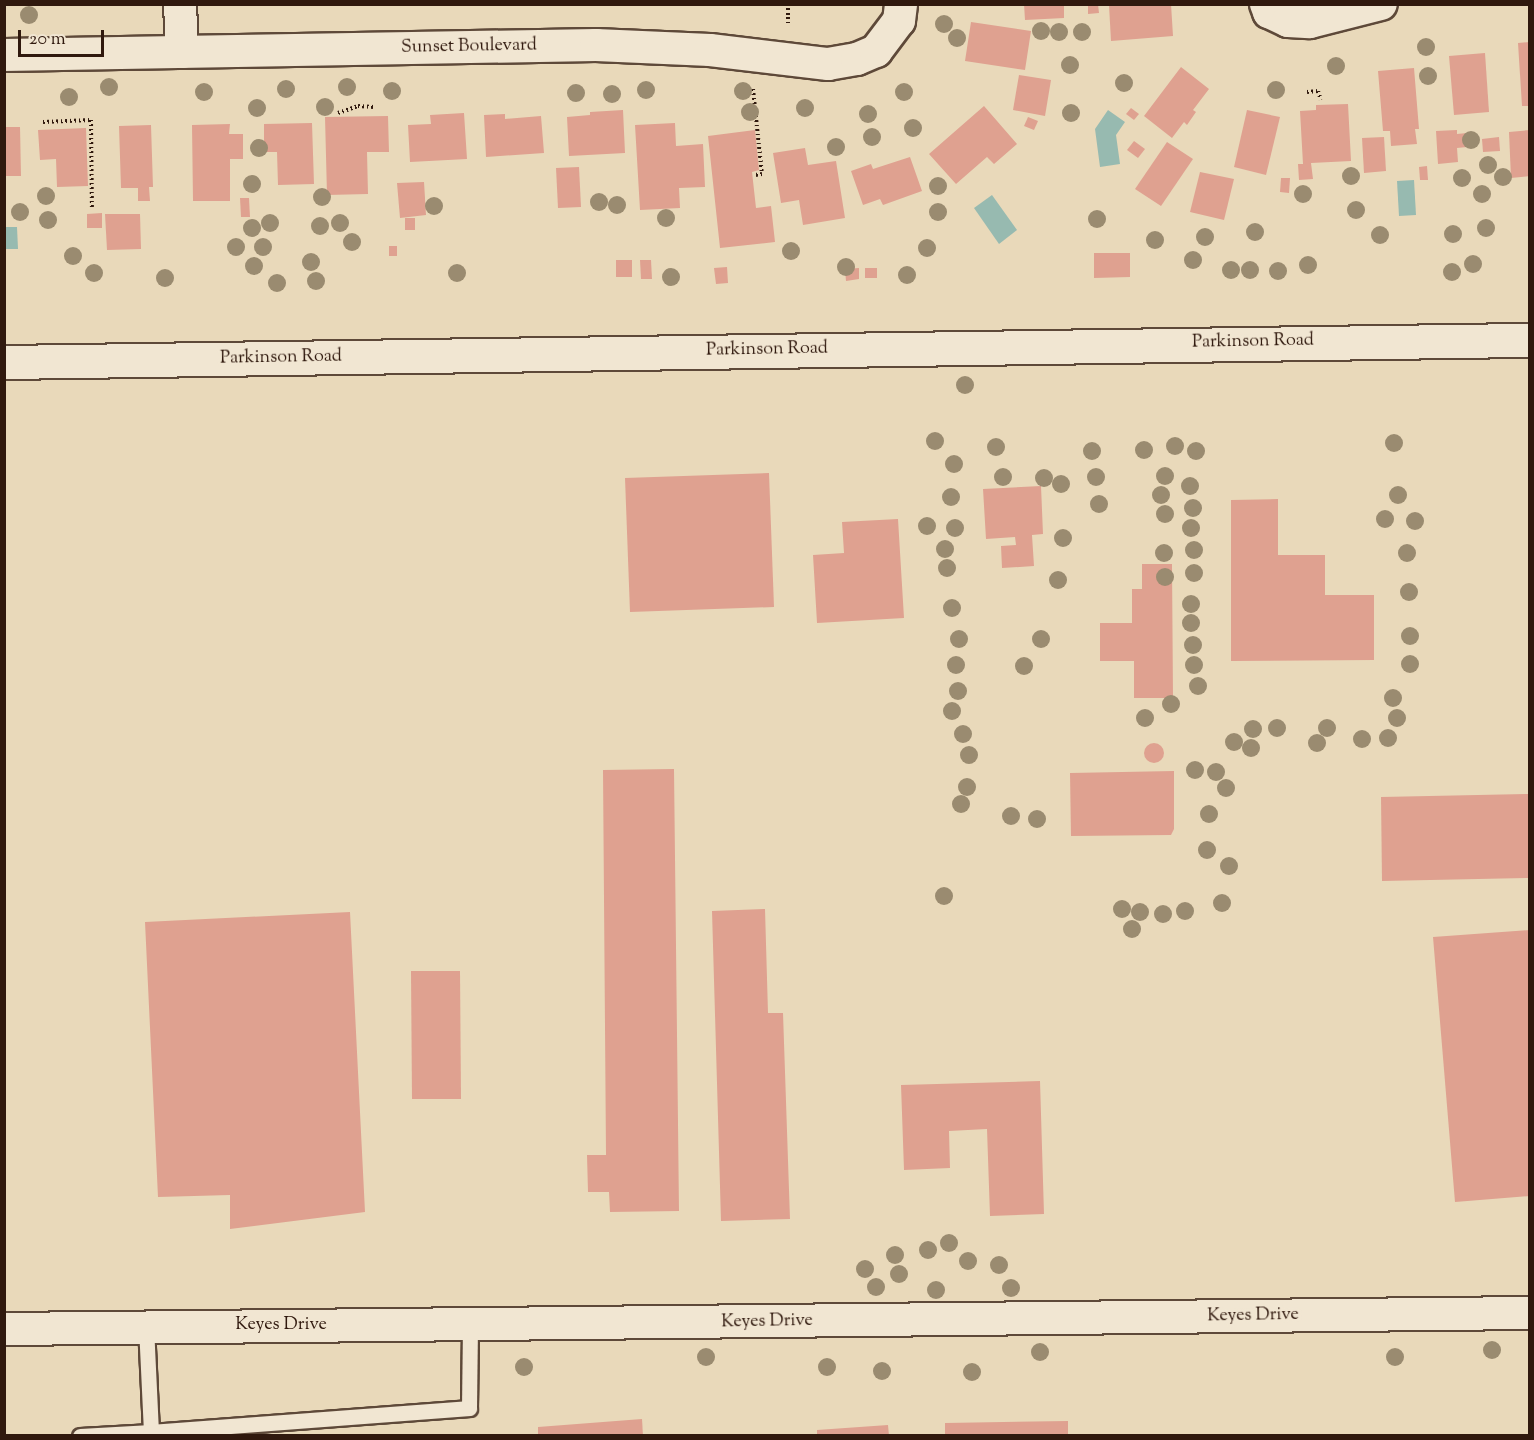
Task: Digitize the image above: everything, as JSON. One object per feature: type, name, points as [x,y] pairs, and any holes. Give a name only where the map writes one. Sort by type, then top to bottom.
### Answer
[{"type":"main road","name":"Parkinson Road","points":[[4,362],[1530,340]]},
{"type":"street","points":[[180,4],[182,52]]},
{"type":"street","name":"Sunset Boulevard","points":[[4,55],[596,45],[710,50],[828,64],[857,59],[876,51],[899,21],[901,4]]},
{"type":"street","points":[[1266,4],[1269,12],[1288,21],[1310,22],[1381,4]]},
{"type":"street","name":"Keyes Drive","points":[[4,1329],[1530,1313]]},
{"type":"lane","points":[[80,1436],[150,1434],[470,1408],[470,1324]]},
{"type":"lane","points":[[146,1327],[150,1434]]},
{"type":"path","points":[[788,4],[788,24]]},
{"type":"path","points":[[753,89],[762,174],[755,174]]},
{"type":"path","points":[[1307,92],[1318,91],[1321,100]]},
{"type":"path","points":[[338,113],[358,106],[374,107]]},
{"type":"path","points":[[44,122],[91,120],[92,210]]},
{"type":"water","points":[[1108,110],[1125,122],[1116,135],[1120,164],[1100,167],[1095,129]]},
{"type":"water","points":[[1414,180],[1416,215],[1399,216],[1397,181]]},
{"type":"water","points":[[992,195],[1017,230],[999,244],[974,208]]},
{"type":"water","points":[[5,227],[17,227],[18,249],[5,249]]},
{"type":"building","points":[[1024,4],[1064,4],[1064,18],[1025,20]]},
{"type":"building","points":[[1088,4],[1098,4],[1099,13],[1088,14]]},
{"type":"building","points":[[1171,4],[1173,36],[1111,41],[1109,5]]},
{"type":"building","points":[[971,22],[1031,31],[1025,70],[965,61]]},
{"type":"building","points":[[1530,42],[1530,106],[1522,106],[1518,43]]},
{"type":"building","points":[[1485,53],[1489,112],[1454,115],[1449,56]]},
{"type":"building","points":[[1181,67],[1209,89],[1193,110],[1196,112],[1187,125],[1184,122],[1172,138],[1144,116]]},
{"type":"building","points":[[1414,68],[1419,129],[1415,129],[1417,144],[1391,146],[1390,131],[1383,131],[1378,71]]},
{"type":"building","points":[[1019,75],[1051,80],[1045,116],[1013,110]]},
{"type":"building","points":[[1348,104],[1351,161],[1311,163],[1313,179],[1299,180],[1298,164],[1303,164],[1300,111],[1316,110],[1316,105]]},
{"type":"building","points":[[984,106],[1017,144],[994,164],[987,157],[956,184],[929,154]]},
{"type":"building","points":[[1131,108],[1139,114],[1134,120],[1126,114]]},
{"type":"building","points":[[623,110],[625,153],[569,156],[567,117],[590,115],[590,112]]},
{"type":"building","points":[[1247,110],[1280,117],[1266,175],[1234,167]]},
{"type":"building","points":[[464,113],[467,159],[410,162],[408,125],[431,124],[430,115]]},
{"type":"building","points":[[505,114],[505,119],[541,116],[544,153],[486,157],[484,115]]},
{"type":"building","points":[[388,116],[389,152],[367,152],[368,194],[327,195],[325,117]]},
{"type":"building","points":[[1028,117],[1038,121],[1034,130],[1024,126]]},
{"type":"building","points":[[312,123],[314,184],[278,185],[277,152],[264,152],[264,124]]},
{"type":"building","points":[[675,123],[676,146],[703,144],[705,187],[679,188],[680,208],[640,210],[635,125]]},
{"type":"building","points":[[230,124],[229,134],[243,134],[243,159],[230,159],[230,201],[193,201],[192,125]]},
{"type":"building","points":[[151,125],[153,187],[149,187],[150,201],[138,201],[138,188],[121,188],[119,126]]},
{"type":"building","points":[[4,127],[20,127],[21,176],[4,176]]},
{"type":"building","points":[[86,128],[88,186],[57,187],[56,159],[40,160],[38,130]]},
{"type":"building","points":[[755,130],[759,170],[752,172],[756,208],[771,206],[775,242],[720,248],[708,136]]},
{"type":"building","points":[[1457,130],[1457,134],[1467,133],[1467,147],[1457,148],[1458,162],[1438,164],[1436,131]]},
{"type":"building","points":[[1530,130],[1530,176],[1511,178],[1509,132]]},
{"type":"building","points":[[1384,137],[1386,171],[1364,173],[1362,138]]},
{"type":"building","points":[[1499,137],[1500,151],[1483,152],[1482,139]]},
{"type":"building","points":[[1134,141],[1145,149],[1138,158],[1127,150]]},
{"type":"building","points":[[1167,142],[1193,159],[1161,206],[1135,189]]},
{"type":"building","points":[[805,148],[808,165],[836,161],[845,218],[803,225],[799,200],[781,203],[773,153]]},
{"type":"building","points":[[910,157],[922,191],[883,205],[880,199],[863,205],[851,171],[871,164],[873,169]]},
{"type":"building","points":[[1427,166],[1428,180],[1420,180],[1419,167]]},
{"type":"building","points":[[579,167],[581,207],[558,208],[556,168]]},
{"type":"building","points":[[1200,172],[1234,179],[1224,220],[1190,212]]},
{"type":"building","points":[[1281,178],[1290,178],[1289,193],[1280,192]]},
{"type":"building","points":[[424,182],[426,215],[400,218],[397,183]]},
{"type":"building","points":[[240,198],[249,198],[250,217],[241,217]]},
{"type":"building","points":[[102,213],[102,228],[87,228],[87,214]]},
{"type":"building","points":[[105,214],[140,214],[141,249],[107,250]]},
{"type":"building","points":[[405,218],[415,218],[415,230],[405,230]]},
{"type":"building","points":[[389,246],[397,246],[397,256],[389,256]]},
{"type":"building","points":[[1094,253],[1130,253],[1130,277],[1094,278]]},
{"type":"building","points":[[616,260],[632,260],[632,277],[616,277]]},
{"type":"building","points":[[640,260],[651,260],[652,279],[641,279]]},
{"type":"building","points":[[727,267],[728,283],[716,284],[714,268]]},
{"type":"building","points":[[859,268],[859,279],[846,281],[845,269]]},
{"type":"building","points":[[865,268],[877,268],[877,278],[865,278]]},
{"type":"building","points":[[769,473],[774,607],[630,612],[625,478]]},
{"type":"building","points":[[1041,486],[1043,534],[1032,535],[1034,566],[1002,568],[1001,546],[1016,545],[1015,537],[986,539],[983,489]]},
{"type":"building","points":[[1278,499],[1278,555],[1325,555],[1325,595],[1374,595],[1374,660],[1231,661],[1231,500]]},
{"type":"building","points":[[898,519],[904,618],[817,623],[813,555],[844,553],[842,522]]},
{"type":"building","points":[[1142,564],[1172,564],[1173,698],[1134,698],[1134,661],[1100,661],[1100,623],[1132,623],[1132,589],[1142,589]]},
{"type":"building","points":[[1154,743],[1161,746],[1164,753],[1161,760],[1154,763],[1147,760],[1144,753],[1147,746]]},
{"type":"building","points":[[674,769],[679,1211],[610,1212],[609,1192],[588,1192],[587,1155],[606,1155],[603,770]]},
{"type":"building","points":[[1174,771],[1174,829],[1171,835],[1071,836],[1070,773]]},
{"type":"building","points":[[1530,794],[1530,878],[1382,881],[1381,797]]},
{"type":"building","points":[[765,909],[768,1013],[783,1013],[790,1219],[721,1221],[712,911]]},
{"type":"building","points":[[350,912],[365,1212],[230,1229],[230,1195],[158,1197],[145,922]]},
{"type":"building","points":[[1530,930],[1530,1196],[1455,1202],[1433,937]]},
{"type":"building","points":[[411,971],[460,971],[461,1099],[412,1099]]},
{"type":"building","points":[[1040,1081],[1044,1214],[990,1216],[987,1129],[949,1131],[950,1168],[904,1170],[901,1085]]},
{"type":"building","points":[[642,1419],[643,1436],[538,1436],[538,1427]]},
{"type":"building","points":[[1068,1421],[1068,1436],[945,1436],[945,1423]]},
{"type":"building","points":[[888,1425],[889,1436],[817,1436],[817,1430]]}]
